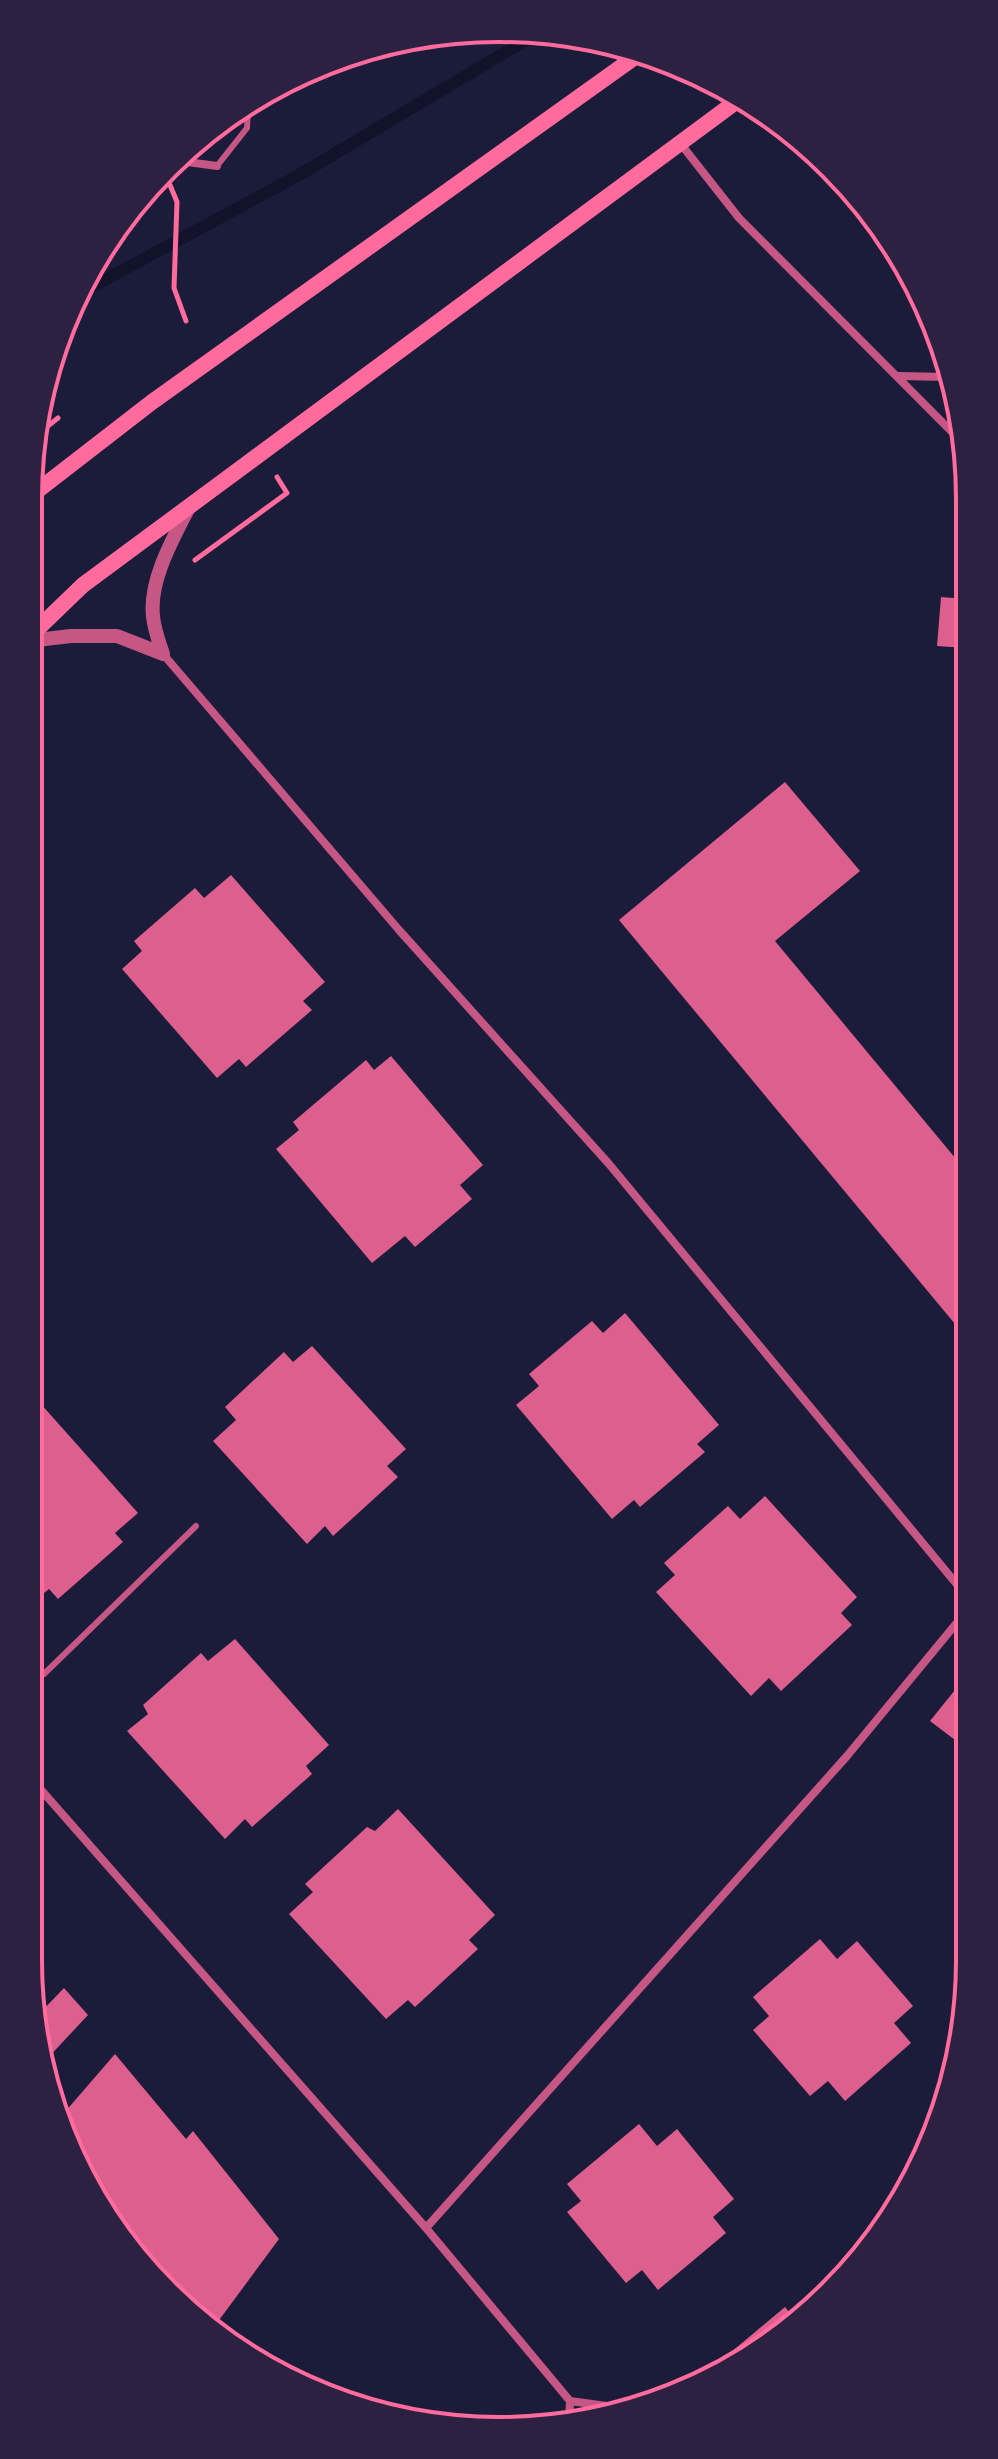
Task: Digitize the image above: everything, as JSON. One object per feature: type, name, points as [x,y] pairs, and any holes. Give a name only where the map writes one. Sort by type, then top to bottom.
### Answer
[{"type":"main road","points":[[42,487],[152,402],[629,61]]},
{"type":"main road","points":[[42,625],[83,585],[731,105]]},
{"type":"street","points":[[680,143],[739,218],[950,430]]},
{"type":"street","points":[[190,162],[217,166]]},
{"type":"street","points":[[898,376],[939,377]]},
{"type":"street","points":[[189,507],[164,557],[153,604],[153,618],[163,654],[399,930],[609,1164],[956,1583]]},
{"type":"street","points":[[42,638],[117,636],[163,654]]},
{"type":"street","points":[[426,2228],[838,1767],[956,1624]]},
{"type":"street","points":[[42,1791],[426,2228],[570,2401],[570,2411]]},
{"type":"street","points":[[570,2401],[600,2405]]},
{"type":"lane","points":[[217,166],[247,128],[248,117]]},
{"type":"lane","points":[[44,1674],[196,1526]]},
{"type":"path","points":[[169,183],[177,202],[174,288],[186,321]]},
{"type":"path","points":[[48,426],[58,418]]},
{"type":"building","points":[[941,597],[956,598],[956,647],[937,646]]},
{"type":"building","points":[[785,782],[860,871],[775,941],[956,1159],[955,1324],[619,920]]},
{"type":"building","points":[[231,875],[325,982],[303,1001],[312,1010],[246,1067],[239,1059],[217,1078],[122,969],[142,951],[134,941],[195,888],[204,898]]},
{"type":"building","points":[[391,1056],[483,1165],[460,1185],[472,1199],[415,1247],[405,1236],[372,1263],[276,1149],[299,1130],[293,1122],[366,1060],[374,1070]]},
{"type":"building","points":[[625,1313],[719,1425],[697,1444],[705,1452],[640,1507],[634,1500],[612,1519],[516,1405],[539,1386],[529,1374],[592,1321],[603,1333]]},
{"type":"building","points":[[312,1346],[406,1449],[387,1466],[398,1477],[333,1536],[325,1526],[307,1544],[213,1441],[236,1420],[225,1407],[284,1352],[293,1362]]},
{"type":"building","points":[[42,1405],[138,1513],[115,1533],[123,1542],[58,1599],[49,1589],[42,1595]]},
{"type":"building","points":[[765,1496],[857,1597],[841,1613],[852,1625],[781,1691],[769,1678],[751,1696],[656,1592],[675,1575],[664,1563],[728,1506],[740,1519]]},
{"type":"building","points":[[235,1639],[329,1745],[306,1766],[312,1774],[252,1827],[245,1819],[225,1839],[127,1731],[148,1714],[143,1705],[201,1653],[208,1661]]},
{"type":"building","points":[[956,1689],[955,1740],[930,1721]]},
{"type":"building","points":[[398,1809],[495,1915],[469,1940],[478,1949],[415,2007],[408,2000],[386,2019],[289,1914],[313,1892],[305,1884],[367,1827],[375,1831]]},
{"type":"building","points":[[820,1939],[837,1959],[857,1941],[913,2006],[894,2023],[911,2043],[845,2101],[828,2081],[810,2096],[753,2030],[769,2016],[753,1997]]},
{"type":"building","points":[[64,1988],[88,2015],[52,2053],[46,2020],[45,2008]]},
{"type":"building","points":[[115,2054],[186,2139],[193,2131],[279,2239],[218,2321],[176,2283],[136,2238],[89,2162],[67,2110]]},
{"type":"building","points":[[639,2124],[657,2146],[677,2129],[734,2199],[713,2217],[726,2233],[658,2290],[642,2270],[626,2283],[567,2212],[581,2201],[567,2184]]},
{"type":"building","points":[[785,2307],[790,2313],[753,2340],[724,2358]]},
{"type":"waterway","points":[[95,285],[299,175],[521,43]]}]
